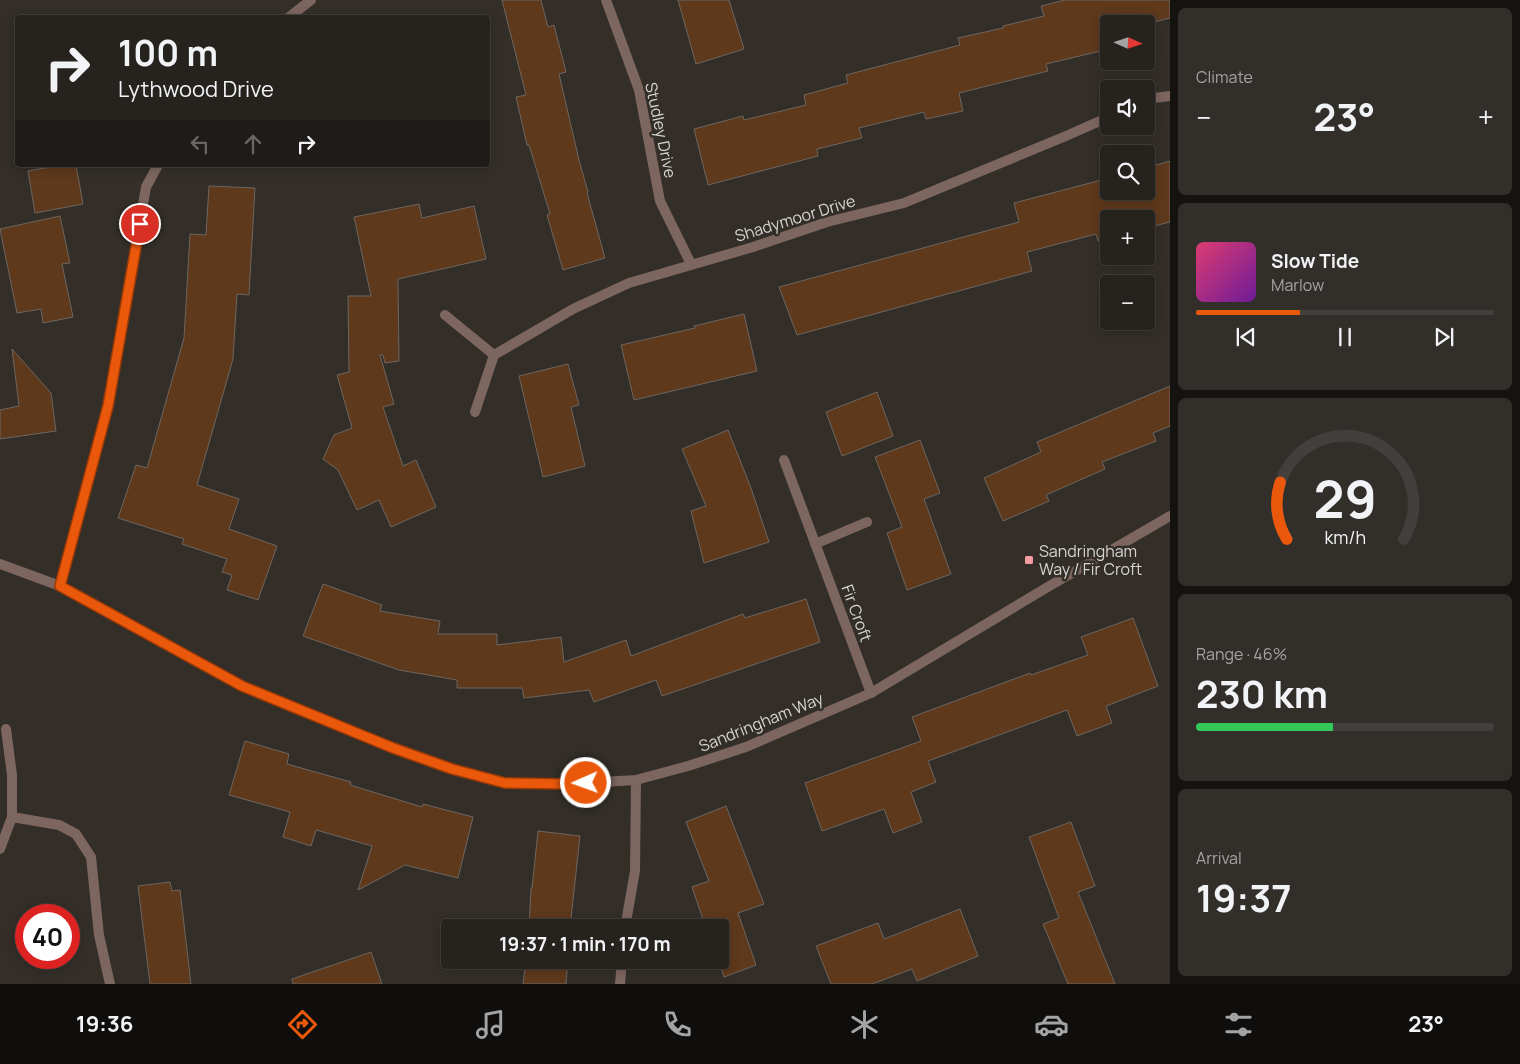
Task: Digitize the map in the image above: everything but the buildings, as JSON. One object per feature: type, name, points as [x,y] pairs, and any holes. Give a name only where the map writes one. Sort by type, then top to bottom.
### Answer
[{"type":"street","points":[[292,15],[311,0]]},
{"type":"street","name":"Studley Drive","points":[[606,0],[639,90],[660,201],[691,264]]},
{"type":"street","points":[[1155,98],[1170,96]]},
{"type":"street","name":"Shadymoor Drive","points":[[494,355],[573,309],[629,283],[753,247],[827,222],[904,203],[1100,121]]},
{"type":"street","points":[[60,586],[108,406],[146,187],[157,167]]},
{"type":"street","points":[[445,315],[494,355],[475,412]]},
{"type":"street","name":"Fir Croft","points":[[784,460],[871,693]]},
{"type":"street","name":"Sandringham Way","points":[[0,564],[60,586],[242,686],[393,748],[452,769],[505,783],[569,784],[636,780],[688,766],[746,747],[871,693],[1170,516]]},
{"type":"street","points":[[815,544],[868,522]]},
{"type":"street","points":[[0,849],[12,817],[12,775],[6,729]]},
{"type":"street","points":[[627,919],[635,871],[636,780]]},
{"type":"street","points":[[12,817],[59,825],[76,834],[91,857],[99,936],[110,984]]},
{"type":"street","points":[[620,984],[621,969]]},
{"type":"place","name":"Sandringham Way / Fir Croft","points":[[1029,560]]},
{"type":"route","points":[[140,224],[108,406],[60,586],[242,686],[393,748],[452,769],[505,783],[586,783]]}]
